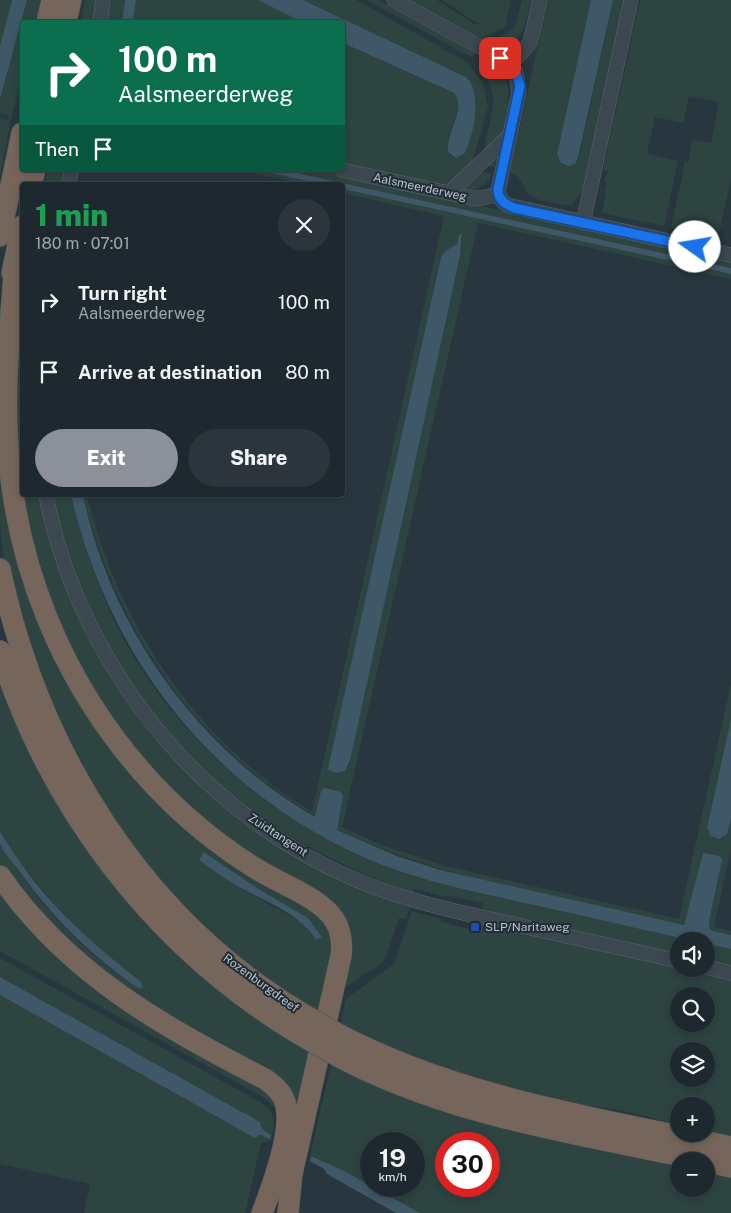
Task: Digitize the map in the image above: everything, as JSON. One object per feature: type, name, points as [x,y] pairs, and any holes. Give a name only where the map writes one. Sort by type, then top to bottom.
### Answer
[{"type":"highway","points":[[47,20],[52,0]]},
{"type":"highway","points":[[66,20],[71,0]]},
{"type":"highway","points":[[0,236],[20,142]]},
{"type":"highway","points":[[0,332],[20,236]]},
{"type":"highway","points":[[15,261],[7,379],[9,466],[25,555],[50,627],[91,704],[141,770],[182,812],[225,847],[257,869],[328,912],[340,934],[341,956],[292,1174],[288,1213]]},
{"type":"highway","name":"Rozenburgdreef","points":[[0,569],[15,633],[41,706],[73,772],[100,817],[145,877],[189,925],[301,1024]]},
{"type":"highway","name":"Rozenburgdreef","points":[[0,651],[22,711],[47,766],[80,822],[115,870],[160,923],[192,954],[246,998],[301,1024],[399,1084],[461,1106],[670,1153]]},
{"type":"highway","points":[[0,876],[51,938],[102,984],[155,1020],[265,1079],[277,1088],[284,1101],[287,1116],[273,1184],[262,1213]]},
{"type":"highway","name":"Rozenburgdreef","points":[[336,1044],[480,1091],[731,1147]]},
{"type":"highway","name":"Rozenburgdreef","points":[[715,1163],[731,1167]]},
{"type":"street","points":[[100,20],[103,0]]},
{"type":"street","points":[[394,0],[510,65],[516,72],[520,86],[498,194],[503,202],[514,208],[731,255]]},
{"type":"street","points":[[510,65],[530,42],[540,0]]},
{"type":"street","points":[[582,222],[631,0]]},
{"type":"street","points":[[449,193],[510,135]]},
{"type":"street","name":"Aalsmeerderweg","points":[[345,171],[477,199],[498,194]]},
{"type":"street","name":"Zuidtangent","points":[[46,497],[59,548],[74,589],[87,620],[119,678],[161,735],[182,758],[210,786],[256,823],[325,864],[397,895],[476,916],[670,959]]},
{"type":"street","points":[[715,969],[731,973]]},
{"type":"green space","points":[[0,0],[12,0],[0,46]]},
{"type":"green space","points":[[27,0],[45,0],[40,20],[22,20]]},
{"type":"green space","points":[[85,0],[96,0],[93,20],[80,20]]},
{"type":"green space","points":[[110,0],[125,0],[122,20],[107,20]]},
{"type":"green space","points":[[136,0],[258,0],[298,20],[133,20]]},
{"type":"green space","points":[[303,0],[356,0],[468,63],[483,83],[488,106],[472,164],[477,170],[492,174],[485,184],[467,191],[345,164],[345,44],[455,94],[458,101],[456,117],[450,132],[448,148],[450,155],[460,157],[472,124],[476,101],[468,81],[458,73]]},
{"type":"green space","points":[[367,0],[379,0],[476,53],[473,57],[465,54]]},
{"type":"green space","points":[[409,0],[437,0],[473,23],[487,27],[475,22],[442,0],[511,0],[505,27],[488,36],[483,41]]},
{"type":"green space","points":[[522,0],[532,0],[520,34],[508,44],[489,44],[515,27]]},
{"type":"green space","points":[[548,0],[591,0],[557,154],[563,164],[570,166],[579,158],[613,0],[624,0],[582,192],[571,206],[531,196],[518,177],[510,172]]},
{"type":"green space","points":[[640,0],[731,0],[731,178],[718,238],[671,228],[685,162],[688,163],[692,140],[711,143],[719,102],[689,96],[683,123],[655,117],[647,154],[678,161],[664,226],[602,213],[607,182],[604,181],[608,171],[603,170]]},
{"type":"green space","points":[[20,26],[20,88],[12,114],[0,177],[0,118],[8,120],[9,115],[0,113],[0,99]]},
{"type":"green space","points":[[481,56],[501,69],[508,85],[506,122],[494,168],[486,165],[482,159],[494,101],[490,85],[479,65]]},
{"type":"green space","points":[[47,172],[65,172],[63,182],[45,182]]},
{"type":"green space","points":[[248,172],[266,172],[311,182],[293,182]]},
{"type":"green space","points":[[292,172],[327,172],[731,261],[731,268],[345,184],[345,182]]},
{"type":"green space","points":[[345,189],[731,274],[731,279],[478,223],[342,827],[379,844],[445,866],[679,919],[731,683],[731,720],[707,831],[722,838],[728,831],[731,818],[731,849],[714,927],[731,931],[731,935],[710,930],[709,921],[720,856],[703,854],[685,925],[507,887],[463,875],[378,847],[337,829],[343,796],[316,817],[273,788],[233,756],[198,719],[167,680],[139,637],[116,592],[97,544],[84,497],[88,497],[101,543],[119,590],[141,634],[168,676],[198,715],[233,751],[271,783],[312,812],[444,216],[345,193]],"holes":[[[463,236],[348,767],[341,773],[328,770],[441,256],[445,251],[457,244],[458,238]]]},
{"type":"green space","points":[[20,309],[20,497],[41,497],[61,567],[89,634],[125,696],[168,752],[219,801],[276,844],[340,879],[410,907],[406,919],[399,918],[382,963],[344,988],[345,950],[299,889],[172,797],[80,679],[20,516],[14,355]]},
{"type":"green space","points":[[1,378],[4,379],[5,439],[11,497],[23,554],[40,609],[63,661],[91,711],[126,759],[177,813],[244,865],[313,906],[328,921],[333,931],[336,948],[335,965],[295,1146],[288,1142],[291,1126],[290,1104],[278,1083],[160,1018],[107,982],[85,965],[34,914],[0,869],[0,844],[40,899],[71,934],[106,965],[133,985],[143,989],[141,982],[93,945],[57,907],[17,859],[0,831],[0,672],[19,720],[65,810],[93,852],[124,892],[194,964],[239,1002],[298,1044],[306,1004],[286,995],[220,944],[178,904],[138,858],[102,806],[70,752],[43,694],[22,635],[7,576],[0,518]],"holes":[[[205,852],[257,888],[308,918],[322,937],[316,940],[302,923],[235,885],[199,860]]]},
{"type":"green space","points":[[54,497],[72,497],[85,546],[103,596],[141,669],[169,707],[200,743],[272,805],[312,831],[354,853],[397,871],[455,887],[670,935],[670,952],[482,910],[483,903],[446,895],[445,897],[415,889],[414,893],[345,865],[282,831],[227,791],[179,744],[137,692],[102,633],[74,567]]},
{"type":"green space","points":[[0,883],[36,927],[269,1089],[277,1109],[263,1097],[0,951]]},
{"type":"green space","points":[[412,911],[441,919],[441,922],[477,931],[479,924],[670,966],[670,977],[715,976],[731,979],[731,1140],[715,1136],[715,1097],[670,1097],[670,1124],[626,1111],[572,1104],[584,1145],[651,1162],[670,1163],[670,1197],[715,1197],[715,1171],[731,1174],[731,1213],[420,1213],[392,1197],[425,1197],[425,1132],[360,1132],[360,1181],[310,1156],[346,999],[394,964]]},
{"type":"green space","points":[[715,945],[731,949],[731,965],[715,962]]},
{"type":"green space","points":[[0,958],[267,1107],[273,1120],[271,1141],[261,1143],[245,1213],[84,1213],[90,1184],[0,1164],[0,995],[251,1135],[257,1135],[262,1129],[260,1122],[0,977]]},
{"type":"water","points":[[12,0],[27,0],[0,99],[0,46]]},
{"type":"water","points":[[125,0],[136,0],[133,20],[122,20]]},
{"type":"water","points":[[258,0],[303,0],[466,77],[471,84],[476,103],[474,125],[465,153],[456,158],[448,152],[458,106],[454,93],[345,44],[345,20],[298,20]]},
{"type":"water","points":[[591,0],[613,0],[578,158],[575,164],[569,166],[561,163],[557,154]]},
{"type":"water","points":[[266,172],[292,172],[338,182],[311,182]]},
{"type":"water","points":[[345,184],[731,268],[731,274],[345,189]]},
{"type":"water","points":[[462,234],[460,256],[350,761],[345,771],[336,773],[328,770],[330,759],[441,257],[445,251],[457,244],[459,235]]},
{"type":"water","points":[[72,497],[84,497],[96,544],[114,592],[137,637],[165,680],[197,720],[233,757],[273,789],[315,817],[321,791],[324,788],[341,792],[343,796],[337,830],[397,856],[440,870],[684,925],[703,853],[720,856],[722,860],[709,921],[710,930],[731,935],[731,949],[715,945],[715,932],[670,932],[670,935],[435,882],[382,865],[324,837],[271,804],[223,764],[180,719],[144,669],[113,615],[89,557]]},
{"type":"water","points":[[731,719],[731,818],[727,834],[719,839],[711,836],[707,828]]},
{"type":"water","points":[[0,831],[14,854],[63,914],[141,982],[143,989],[138,988],[104,962],[57,918],[5,853],[0,843]]},
{"type":"water","points":[[204,852],[257,888],[308,918],[322,937],[316,940],[291,915],[237,886],[208,867],[199,860]]},
{"type":"water","points":[[0,977],[260,1122],[262,1129],[271,1135],[270,1139],[260,1134],[255,1138],[0,995]]},
{"type":"water","points":[[311,1156],[360,1180],[360,1193],[327,1174],[324,1169],[310,1161]]},
{"type":"water","points":[[368,1197],[391,1197],[420,1213],[396,1213]]},
{"type":"place","name":"SLP/Naritaweg","points":[[475,927]]},
{"type":"route","points":[[500,58],[515,70],[520,86],[498,189],[499,196],[503,202],[514,208],[695,247]]}]
